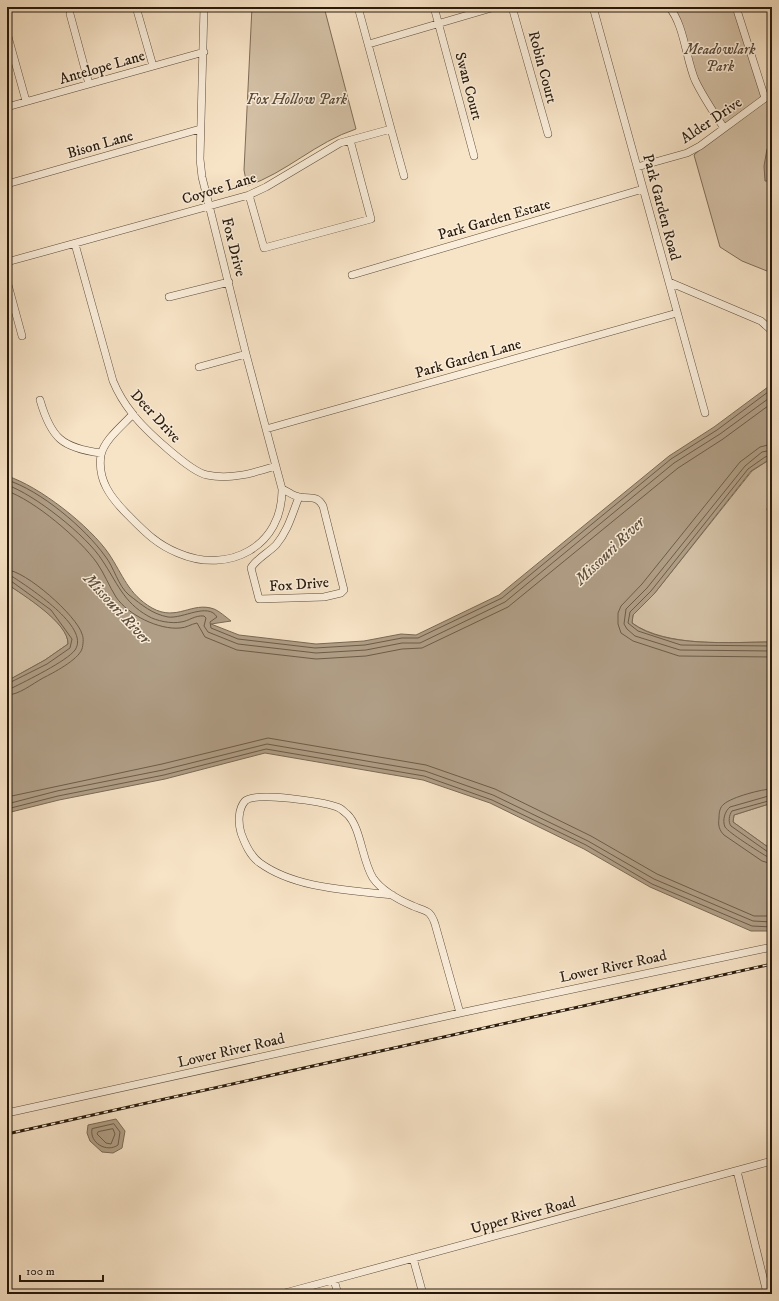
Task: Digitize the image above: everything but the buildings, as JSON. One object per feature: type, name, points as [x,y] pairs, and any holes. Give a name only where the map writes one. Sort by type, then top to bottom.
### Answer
[{"type":"street","points":[[136,7],[152,66]]},
{"type":"street","name":"Fox Drive","points":[[101,453],[101,472],[104,486],[114,501],[154,541],[180,554],[197,558],[217,560],[232,558],[257,546],[270,534],[282,505],[282,488],[246,354],[202,177],[200,158],[200,129],[204,52],[204,7]]},
{"type":"street","points":[[358,7],[404,176]]},
{"type":"street","name":"Swan Court","points":[[434,7],[474,156]]},
{"type":"street","points":[[369,44],[439,23],[478,9],[495,7]]},
{"type":"street","name":"Robin Court","points":[[512,7],[548,134]]},
{"type":"street","name":"Park Garden Road","points":[[593,7],[705,413]]},
{"type":"street","points":[[669,7],[673,11],[695,79],[724,128]]},
{"type":"street","points":[[736,7],[765,98]]},
{"type":"street","points":[[70,14],[89,84]]},
{"type":"street","points":[[7,33],[26,102]]},
{"type":"street","name":"Antelope Lane","points":[[7,107],[204,52]]},
{"type":"street","name":"Alder Drive","points":[[637,167],[687,153],[772,93]]},
{"type":"street","name":"Bison Lane","points":[[7,184],[200,129]]},
{"type":"street","name":"Coyote Lane","points":[[7,262],[249,195],[266,187],[340,143],[391,129]]},
{"type":"street","points":[[249,195],[264,248],[371,219],[350,140]]},
{"type":"street","name":"Park Garden Estate","points":[[352,275],[643,189]]},
{"type":"street","name":"Deer Drive","points":[[75,244],[113,381],[120,396],[133,414],[184,464],[205,475],[226,477],[248,474],[276,466]]},
{"type":"street","points":[[7,281],[22,336]]},
{"type":"street","points":[[169,297],[229,282]]},
{"type":"street","points":[[669,282],[761,321],[772,330]]},
{"type":"street","name":"Park Garden Lane","points":[[266,429],[677,313]]},
{"type":"street","points":[[199,367],[246,354]]},
{"type":"street","points":[[40,400],[45,417],[53,432],[66,444],[79,450],[101,453],[108,442],[133,414]]},
{"type":"street","name":"Fox Drive","points":[[282,488],[299,498],[316,498],[323,506],[344,590],[341,593],[324,598],[258,599],[251,568],[270,551],[284,534],[299,498]]},
{"type":"street","points":[[392,895],[302,882],[260,863],[249,851],[241,831],[240,809],[246,800],[254,797],[268,797],[339,807],[349,816],[373,879],[392,895],[429,913],[435,924],[460,1012]]},
{"type":"street","name":"Lower River Road","points":[[7,1113],[460,1012],[772,947]]},
{"type":"street","name":"Upper River Road","points":[[281,1294],[772,1161]]},
{"type":"street","points":[[737,1171],[766,1289],[769,1294]]},
{"type":"street","points":[[413,1258],[423,1294]]},
{"type":"street","points":[[334,1280],[338,1294]]},
{"type":"green space","name":"Fox Hollow Park","points":[[252,7],[324,7],[356,129],[341,135],[275,173],[247,186],[244,170]]},
{"type":"green space","name":"Meadowlark Park","points":[[669,7],[736,7],[765,98],[772,93],[772,273],[742,261],[720,247],[694,155],[724,128],[709,106]]},
{"type":"green space","points":[[772,458],[772,485],[767,510],[772,506],[772,642],[719,643],[681,640],[663,637],[632,623],[633,615],[654,594],[752,471]]},
{"type":"green space","points":[[7,584],[34,602],[54,619],[61,627],[68,644],[45,660],[7,681]]},
{"type":"green space","points":[[772,803],[772,850],[733,822],[734,815]]},
{"type":"water","points":[[772,148],[772,181],[765,181],[764,166],[767,149]]},
{"type":"water","name":"Missouri River","points":[[772,384],[772,458],[751,471],[654,594],[633,615],[632,623],[646,631],[662,637],[680,640],[719,643],[772,642],[772,803],[734,815],[733,822],[772,850],[772,931],[751,931],[650,887],[584,849],[490,803],[423,780],[265,753],[165,779],[59,800],[7,813],[7,681],[45,660],[68,644],[61,627],[44,610],[7,584],[7,476],[34,488],[63,508],[90,531],[109,554],[127,584],[137,597],[152,608],[161,612],[169,613],[206,607],[216,610],[231,621],[211,624],[239,635],[316,644],[364,641],[401,634],[416,635],[499,595],[669,456],[714,427]]},
{"type":"water","points":[[116,1119],[125,1131],[122,1148],[113,1153],[102,1152],[90,1141],[87,1133],[88,1125]]},
{"type":"railway","points":[[7,1134],[772,964]]}]
